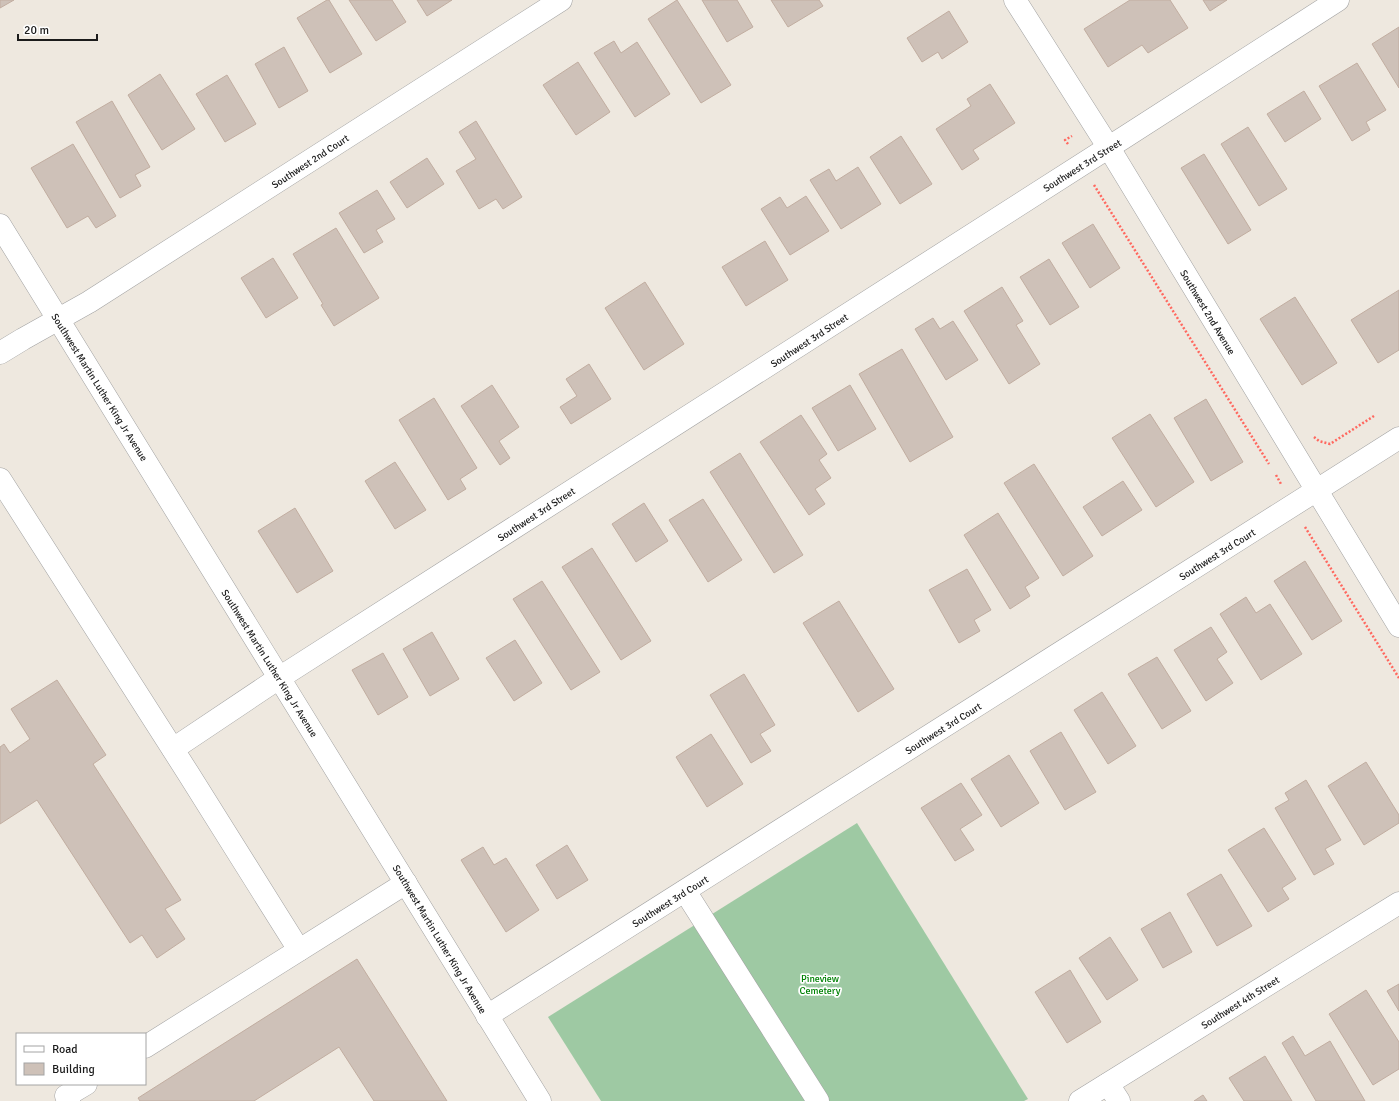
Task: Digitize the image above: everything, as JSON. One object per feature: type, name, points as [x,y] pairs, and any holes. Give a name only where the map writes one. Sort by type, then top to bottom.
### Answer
[{"type":"street","name":"Southwest 2nd Court","points":[[0,353],[22,339],[59,320],[89,302],[561,0]]},
{"type":"street","name":"Southwest 2nd Avenue","points":[[1014,0],[1109,148],[1399,626]]},
{"type":"street","name":"Southwest 3rd Street","points":[[173,749],[279,678],[1338,0]]},
{"type":"street","name":"Southwest Martin Luther King Jr Avenue","points":[[0,225],[540,1101]]},
{"type":"street","name":"Southwest 3rd Court","points":[[487,1016],[1399,438]]},
{"type":"street","points":[[0,479],[173,749],[299,950]]},
{"type":"street","points":[[146,1046],[406,883]]},
{"type":"street","points":[[685,891],[818,1101]]},
{"type":"street","name":"Southwest 4th Street","points":[[1080,1101],[1113,1092],[1399,902]]},
{"type":"street","points":[[69,1101],[66,1096],[84,1085]]},
{"type":"path","points":[[1095,187],[1271,467]]},
{"type":"path","points":[[1311,434],[1319,441],[1330,444],[1374,416]]},
{"type":"path","points":[[1275,473],[1292,506],[1399,678]]},
{"type":"green space","name":"Pineview Cemetery","points":[[857,823],[1028,1099],[1024,1101],[601,1101],[548,1017]]},
{"type":"building","points":[[0,0],[14,0],[0,8]]},
{"type":"building","points":[[329,0],[362,54],[330,73],[297,18]]},
{"type":"building","points":[[349,0],[392,0],[406,22],[376,41]]},
{"type":"building","points":[[417,0],[452,0],[427,16]]},
{"type":"building","points":[[677,0],[731,85],[701,103],[648,19]]},
{"type":"building","points":[[702,0],[737,0],[753,27],[727,42]]},
{"type":"building","points":[[771,0],[819,0],[823,6],[788,27]]},
{"type":"building","points":[[1130,0],[1170,0],[1188,28],[1148,53],[1142,45],[1108,67],[1084,29]]},
{"type":"building","points":[[1203,0],[1227,0],[1210,11]]},
{"type":"building","points":[[949,11],[968,42],[942,59],[938,52],[922,62],[907,38]]},
{"type":"building","points":[[1399,27],[1399,88],[1372,44]]},
{"type":"building","points":[[614,41],[621,53],[637,42],[670,94],[635,117],[594,53]]},
{"type":"building","points":[[284,47],[308,91],[279,108],[255,64]]},
{"type":"building","points":[[578,62],[610,112],[576,135],[543,85]]},
{"type":"building","points":[[1357,63],[1386,110],[1366,122],[1370,130],[1352,141],[1319,86]]},
{"type":"building","points":[[160,74],[195,129],[162,150],[128,95]]},
{"type":"building","points":[[227,75],[256,124],[225,142],[196,94]]},
{"type":"building","points":[[990,84],[1015,123],[973,150],[979,159],[962,170],[936,129],[971,106],[967,99]]},
{"type":"building","points":[[1304,91],[1321,119],[1285,142],[1267,114]]},
{"type":"building","points":[[112,101],[150,167],[135,175],[141,186],[120,198],[76,122]]},
{"type":"building","points":[[476,121],[522,197],[503,209],[496,199],[479,209],[456,171],[476,159],[459,132]]},
{"type":"building","points":[[1248,127],[1287,189],[1259,206],[1221,144]]},
{"type":"building","points":[[901,136],[932,184],[900,204],[870,157]]},
{"type":"building","points":[[73,144],[116,216],[96,228],[88,216],[67,228],[31,168]]},
{"type":"building","points":[[1204,154],[1251,230],[1228,244],[1181,168]]},
{"type":"building","points":[[427,158],[444,184],[407,208],[390,182]]},
{"type":"building","points":[[858,167],[881,204],[841,229],[810,180],[829,169],[836,181]]},
{"type":"building","points":[[377,190],[395,219],[376,230],[383,242],[364,253],[339,213]]},
{"type":"building","points":[[806,196],[829,231],[790,255],[761,209],[780,197],[787,208]]},
{"type":"building","points":[[1093,224],[1120,268],[1090,288],[1062,243]]},
{"type":"building","points":[[336,228],[379,298],[334,326],[321,305],[323,304],[293,254]]},
{"type":"building","points":[[765,241],[788,280],[746,306],[722,267]]},
{"type":"building","points":[[273,258],[298,298],[266,318],[241,278]]},
{"type":"building","points":[[1049,259],[1079,307],[1050,325],[1020,277]]},
{"type":"building","points":[[645,282],[684,344],[644,370],[605,308]]},
{"type":"building","points":[[1002,287],[1023,321],[1016,325],[1040,364],[1009,384],[964,311]]},
{"type":"building","points":[[1399,290],[1399,350],[1378,363],[1351,320]]},
{"type":"building","points":[[1295,297],[1337,363],[1302,385],[1260,319]]},
{"type":"building","points":[[933,318],[940,329],[953,321],[978,360],[946,380],[915,329]]},
{"type":"building","points":[[902,349],[953,437],[910,462],[859,374]]},
{"type":"building","points":[[589,364],[611,399],[571,424],[560,407],[577,396],[566,379]]},
{"type":"building","points":[[492,385],[519,427],[499,441],[510,458],[500,465],[461,406]]},
{"type":"building","points":[[850,385],[876,429],[838,451],[812,408]]},
{"type":"building","points":[[434,398],[477,468],[460,479],[466,489],[448,500],[399,420]]},
{"type":"building","points":[[1206,399],[1243,462],[1211,481],[1174,418]]},
{"type":"building","points":[[1150,414],[1194,482],[1156,507],[1112,438]]},
{"type":"building","points":[[801,415],[827,454],[819,460],[831,478],[815,489],[825,504],[809,515],[760,442]]},
{"type":"building","points":[[740,453],[803,555],[774,573],[710,472]]},
{"type":"building","points":[[395,462],[426,510],[395,529],[365,481]]},
{"type":"building","points":[[1034,464],[1093,556],[1063,576],[1004,483]]},
{"type":"building","points":[[1123,481],[1142,510],[1102,536],[1083,507]]},
{"type":"building","points":[[703,499],[742,560],[708,582],[669,520]]},
{"type":"building","points":[[644,503],[668,541],[636,562],[612,524]]},
{"type":"building","points":[[295,508],[333,571],[297,593],[258,531]]},
{"type":"building","points":[[998,513],[1039,578],[1025,587],[1030,596],[1010,609],[964,535]]},
{"type":"building","points":[[592,548],[651,641],[621,660],[562,567]]},
{"type":"building","points":[[1305,561],[1342,621],[1312,640],[1274,581]]},
{"type":"building","points":[[967,569],[991,610],[974,620],[980,631],[959,643],[929,590]]},
{"type":"building","points":[[542,581],[600,672],[571,690],[513,599]]},
{"type":"building","points":[[1246,597],[1256,613],[1270,604],[1302,654],[1261,680],[1220,614]]},
{"type":"building","points":[[839,601],[894,689],[858,712],[803,623]]},
{"type":"building","points":[[1211,627],[1227,652],[1217,659],[1233,683],[1206,701],[1174,650]]},
{"type":"building","points":[[432,632],[459,679],[430,696],[403,649]]},
{"type":"building","points":[[515,640],[542,683],[514,701],[486,658]]},
{"type":"building","points":[[383,653],[408,697],[378,715],[352,670]]},
{"type":"building","points":[[1157,657],[1191,711],[1162,729],[1128,674]]},
{"type":"building","points":[[744,674],[775,725],[760,734],[771,751],[751,763],[710,695]]},
{"type":"building","points":[[57,680],[106,755],[93,764],[181,900],[165,909],[185,939],[157,958],[142,935],[130,943],[37,800],[0,824],[0,747],[4,744],[10,753],[30,739],[11,709]]},
{"type":"building","points":[[1102,692],[1136,746],[1108,764],[1074,710]]},
{"type":"building","points":[[1061,732],[1096,792],[1065,810],[1030,751]]},
{"type":"building","points":[[711,734],[743,784],[707,807],[676,757]]},
{"type":"building","points":[[1009,755],[1039,803],[1001,827],[971,779]]},
{"type":"building","points":[[1366,762],[1399,815],[1399,823],[1364,845],[1328,786]]},
{"type":"building","points":[[1306,780],[1341,840],[1325,849],[1334,864],[1314,875],[1275,808],[1289,800],[1285,793]]},
{"type":"building","points":[[961,783],[982,815],[960,829],[974,850],[955,861],[921,808]]},
{"type":"building","points":[[1264,828],[1296,879],[1282,888],[1289,899],[1268,912],[1228,850]]},
{"type":"building","points":[[567,845],[588,880],[557,899],[536,865]]},
{"type":"building","points":[[483,847],[494,865],[506,858],[539,910],[506,932],[461,860]]},
{"type":"building","points":[[1221,874],[1252,926],[1217,946],[1187,894]]},
{"type":"building","points":[[1170,912],[1192,952],[1163,968],[1141,929]]},
{"type":"building","points":[[1110,937],[1138,980],[1107,1000],[1079,958]]},
{"type":"building","points":[[357,959],[447,1101],[374,1101],[339,1047],[254,1101],[140,1101],[138,1098]]},
{"type":"building","points":[[1070,970],[1101,1022],[1067,1043],[1035,992]]},
{"type":"building","points":[[1399,984],[1399,1011],[1387,991]]},
{"type":"building","points":[[1366,990],[1399,1042],[1399,1069],[1373,1085],[1329,1014]]},
{"type":"building","points":[[1293,1036],[1305,1056],[1330,1041],[1365,1101],[1316,1101],[1282,1043]]},
{"type":"building","points":[[1265,1056],[1292,1101],[1244,1101],[1229,1078]]},
{"type":"building","points":[[1203,1095],[1207,1101],[1194,1101]]}]
